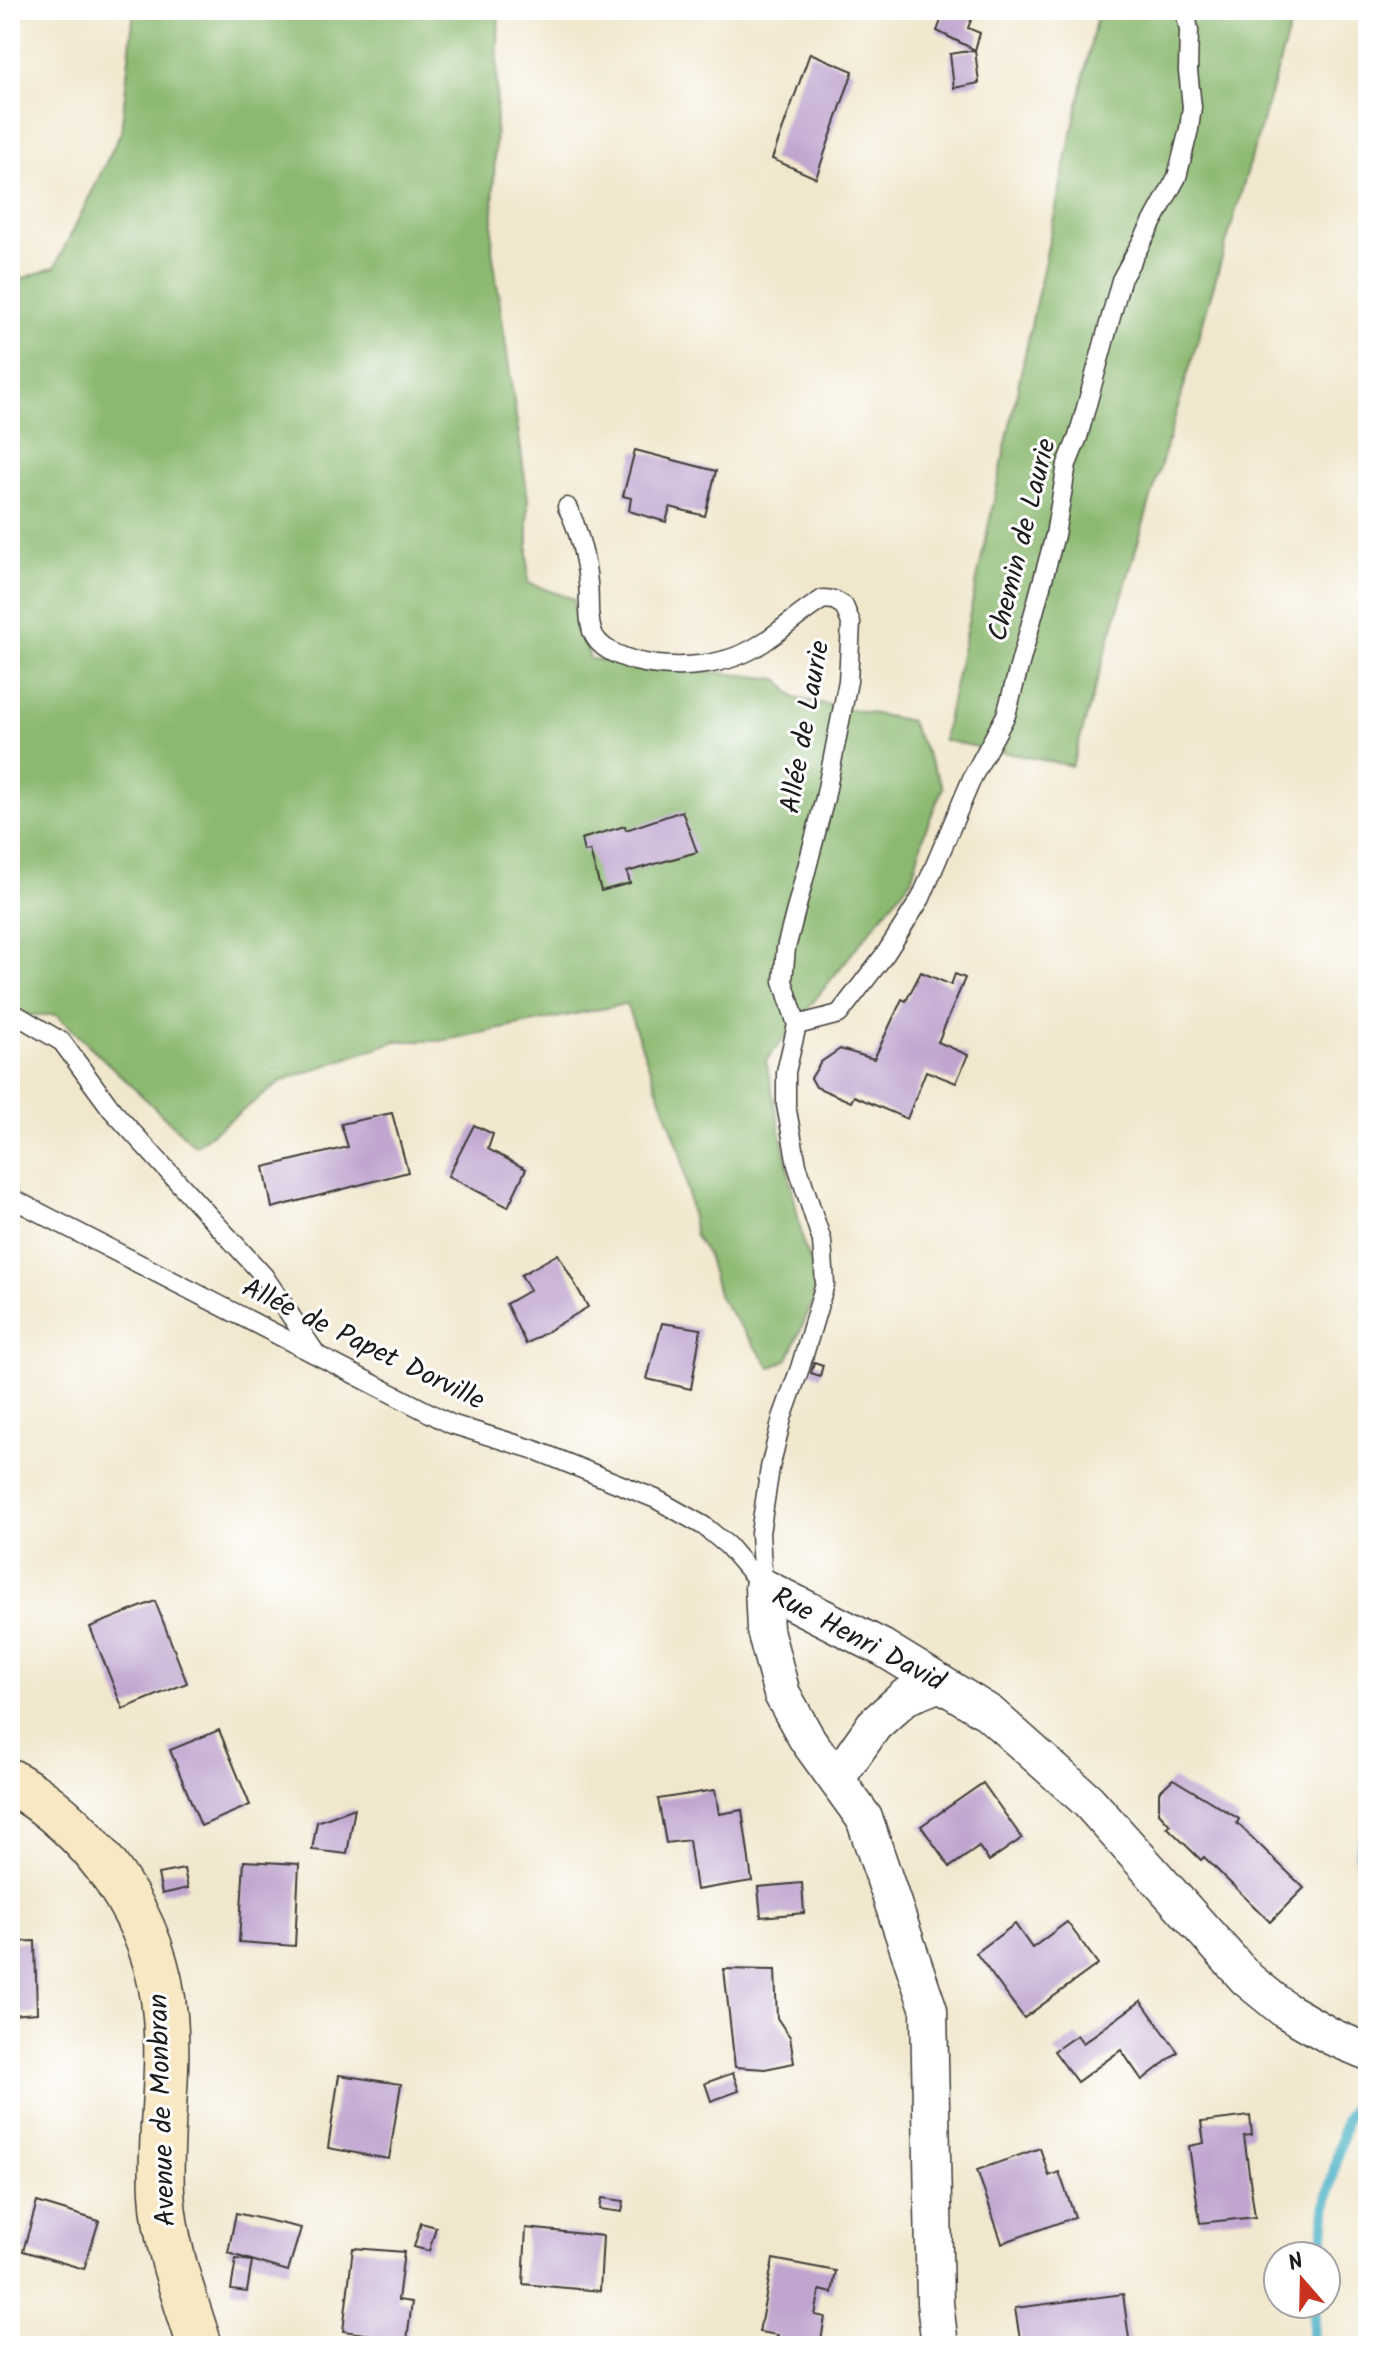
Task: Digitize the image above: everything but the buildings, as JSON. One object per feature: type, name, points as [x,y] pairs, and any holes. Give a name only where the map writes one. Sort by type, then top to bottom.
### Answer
[{"type":"street","name":"Rue Henri David","points":[[940,2346],[935,2303],[929,2010],[864,1818],[807,1739],[782,1694],[765,1630],[763,1587],[883,1648],[989,1713],[1088,1801],[1247,1979],[1285,2010],[1332,2037],[1368,2052]]},
{"type":"street","points":[[837,1778],[874,1725],[905,1697],[940,1683]]},
{"type":"street","name":"Avenue de Monbran","points":[[10,1781],[73,1827],[108,1866],[147,1938],[165,2016],[162,2193],[167,2238],[200,2346]]},
{"type":"lane","name":"Chemin de Laurie","points":[[797,1025],[839,1014],[886,953],[921,898],[973,776],[1006,715],[1055,535],[1067,464],[1078,437],[1121,280],[1177,177],[1192,107],[1188,71],[1189,30],[1185,10]]},
{"type":"lane","name":"Allée de Laurie","points":[[567,507],[588,581],[589,618],[593,635],[607,650],[626,658],[658,667],[726,660],[762,644],[823,599],[834,600],[844,606],[851,623],[848,681],[825,798],[786,948],[783,981],[797,1025]]},
{"type":"lane","points":[[10,1011],[62,1042],[112,1110],[264,1276],[319,1357]]},
{"type":"lane","points":[[763,1587],[760,1533],[770,1468],[782,1418],[825,1284],[822,1241],[797,1165],[786,1105],[786,1072],[797,1025]]},
{"type":"lane","name":"Allée de Papet Dorville","points":[[15,1200],[451,1424],[535,1450],[656,1499],[704,1526],[728,1546],[763,1587]]},
{"type":"green space","points":[[134,10],[499,10],[492,249],[528,499],[528,583],[573,599],[590,659],[778,679],[795,698],[910,721],[943,787],[925,831],[912,878],[766,1061],[804,1246],[815,1271],[813,1301],[788,1359],[771,1368],[719,1297],[707,1254],[695,1236],[681,1153],[626,1004],[440,1041],[396,1041],[282,1081],[195,1146],[57,1015],[10,1015],[10,283],[55,267],[121,132]]},
{"type":"green space","points":[[1098,10],[1295,10],[1072,766],[943,740]]},
{"type":"waterway","points":[[1368,1826],[1360,1851],[1368,1955]]},
{"type":"waterway","points":[[1323,2240],[1326,2206],[1346,2119],[1368,2089]]},
{"type":"waterway","points":[[1308,2346],[1314,2320]]}]
